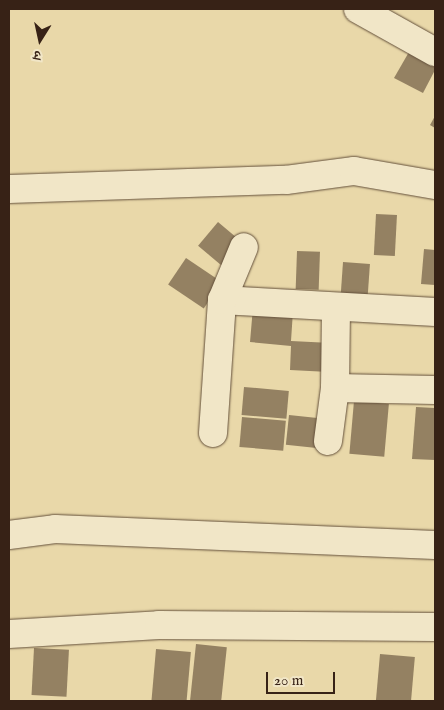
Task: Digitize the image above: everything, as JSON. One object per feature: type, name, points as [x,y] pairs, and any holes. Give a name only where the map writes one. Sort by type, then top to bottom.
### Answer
[{"type":"street","points":[[358,9],[435,52]]},
{"type":"street","points":[[9,189],[286,180],[354,171],[435,186]]},
{"type":"street","points":[[213,433],[222,300],[244,247]]},
{"type":"street","points":[[222,300],[336,308],[435,312]]},
{"type":"street","points":[[328,441],[334,388],[336,308]]},
{"type":"street","points":[[334,388],[435,390]]},
{"type":"street","points":[[9,535],[55,529],[435,545]]},
{"type":"street","points":[[9,634],[159,625],[435,627]]},
{"type":"building","points":[[413,45],[435,57],[435,70],[423,93],[394,78]]},
{"type":"building","points":[[435,116],[435,128],[430,125]]},
{"type":"building","points":[[376,214],[397,215],[395,256],[374,255]]},
{"type":"building","points":[[218,222],[242,242],[222,266],[198,246]]},
{"type":"building","points":[[424,249],[435,250],[435,285],[421,284]]},
{"type":"building","points":[[297,251],[320,252],[319,290],[296,289]]},
{"type":"building","points":[[186,258],[222,282],[204,309],[168,285]]},
{"type":"building","points":[[343,262],[370,264],[368,298],[341,296]]},
{"type":"building","points":[[253,307],[293,311],[291,341],[331,343],[329,372],[290,370],[291,346],[250,342]]},
{"type":"building","points":[[244,387],[289,391],[286,419],[242,415]]},
{"type":"building","points":[[354,401],[389,404],[384,457],[349,454]]},
{"type":"building","points":[[416,407],[435,408],[435,460],[412,459]]},
{"type":"building","points":[[289,415],[327,419],[324,449],[286,445]]},
{"type":"building","points":[[242,417],[286,421],[283,451],[239,447]]},
{"type":"building","points":[[196,644],[227,647],[221,701],[190,701]]},
{"type":"building","points":[[34,648],[69,650],[66,697],[32,695]]},
{"type":"building","points":[[156,649],[191,652],[187,701],[151,701]]},
{"type":"building","points":[[380,654],[415,657],[411,701],[376,701]]}]
